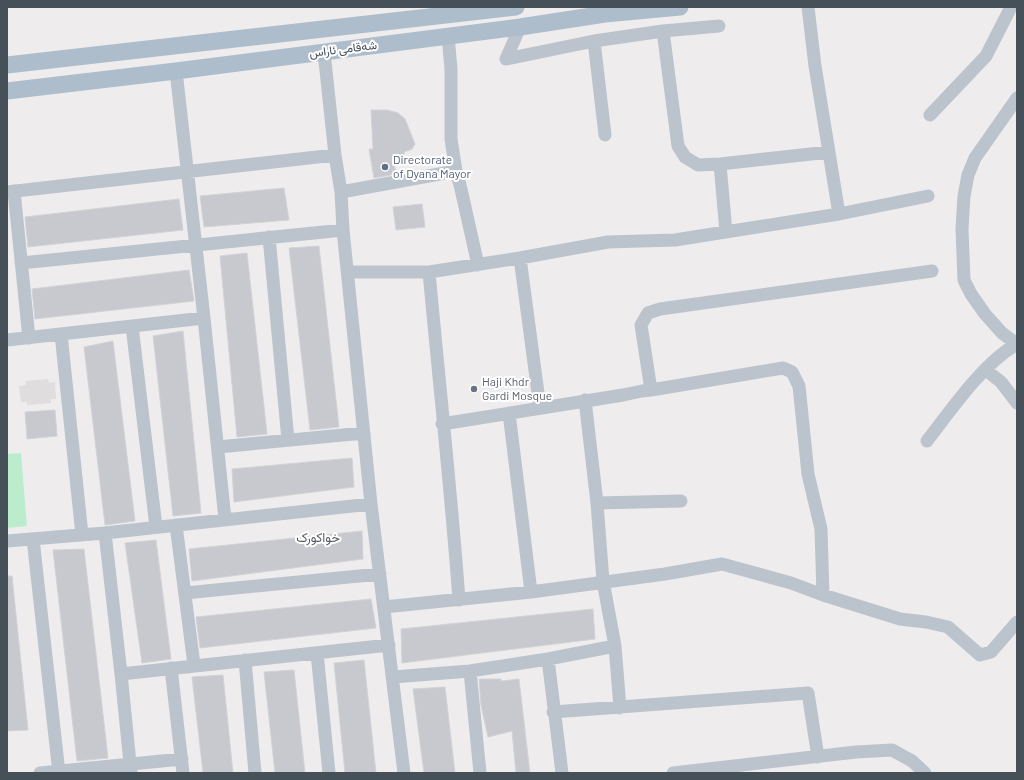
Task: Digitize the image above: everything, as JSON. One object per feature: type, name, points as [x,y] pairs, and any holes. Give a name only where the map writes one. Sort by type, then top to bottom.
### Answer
[{"type":"main road","name":"شەقامی ئاراس","points":[[7,65],[135,51],[408,14],[516,7]]},
{"type":"main road","name":"شەقامی ئاراس","points":[[7,91],[520,27],[610,11],[680,7]]},
{"type":"main road","points":[[135,51],[139,75]]},
{"type":"street","points":[[808,7],[815,66],[840,214]]},
{"type":"street","points":[[930,115],[986,56],[1010,7]]},
{"type":"street","points":[[520,27],[506,59],[594,42],[663,31],[719,26]]},
{"type":"street","points":[[663,31],[678,146],[685,157],[698,165],[829,152]]},
{"type":"street","points":[[448,36],[451,69],[451,139],[456,171],[462,189],[478,265]]},
{"type":"street","points":[[594,42],[606,135]]},
{"type":"street","points":[[324,52],[335,155],[341,192],[343,230],[371,504],[404,773]]},
{"type":"street","points":[[176,71],[225,519]]},
{"type":"street","points":[[928,441],[948,412],[986,370],[999,356],[1017,344],[1002,333],[985,314],[971,294],[964,280],[962,229],[964,196],[968,175],[975,158],[1017,98]]},
{"type":"street","points":[[29,338],[11,191],[335,155]]},
{"type":"street","points":[[720,164],[726,232]]},
{"type":"street","points":[[341,192],[456,171]]},
{"type":"street","points":[[348,272],[429,272],[520,258],[608,242],[675,240],[840,214],[928,196]]},
{"type":"street","points":[[21,263],[343,230]]},
{"type":"street","points":[[269,237],[288,440]]},
{"type":"street","points":[[520,258],[540,408]]},
{"type":"street","points":[[652,390],[641,324],[648,313],[660,309],[932,271]]},
{"type":"street","points":[[429,272],[459,600]]},
{"type":"street","points":[[7,340],[204,318]]},
{"type":"street","points":[[132,326],[156,527]]},
{"type":"street","points":[[61,334],[82,534]]},
{"type":"street","points":[[442,424],[783,368],[792,372],[799,386],[808,474],[821,529],[823,595]]},
{"type":"street","points":[[986,370],[1001,382],[1017,403]]},
{"type":"street","points":[[585,400],[598,503],[603,581],[615,646],[620,708]]},
{"type":"street","points":[[509,413],[530,592]]},
{"type":"street","points":[[218,447],[364,433]]},
{"type":"street","points":[[598,503],[681,501]]},
{"type":"street","points":[[7,541],[105,533],[371,504]]},
{"type":"street","points":[[176,525],[194,665]]},
{"type":"street","points":[[105,533],[130,769]]},
{"type":"street","points":[[33,539],[59,772]]},
{"type":"street","points":[[384,608],[530,592],[603,581],[666,574],[722,564],[791,583],[823,595],[900,619],[926,622],[948,627],[980,655],[991,652],[1017,622]]},
{"type":"street","points":[[185,593],[380,574]]},
{"type":"street","points":[[121,674],[389,645]]},
{"type":"street","points":[[392,677],[470,671],[548,659],[615,646]]},
{"type":"street","points":[[317,653],[329,773]]},
{"type":"street","points":[[548,659],[553,712],[562,773]]},
{"type":"street","points":[[245,660],[255,773]]},
{"type":"street","points":[[171,668],[183,773]]},
{"type":"street","points":[[470,671],[480,773]]},
{"type":"street","points":[[553,712],[808,693],[818,757]]},
{"type":"street","points":[[672,773],[856,752],[892,750],[912,761],[925,773]]},
{"type":"street","points":[[40,773],[130,769],[182,760]]},
{"type":"shaded area","points":[[48,379],[49,383],[55,382],[56,399],[51,399],[51,403],[27,405],[27,402],[21,402],[19,386],[26,385],[25,381]]},
{"type":"green space","points":[[21,453],[27,526],[7,528],[7,454]]},
{"type":"building","points":[[371,110],[387,110],[398,113],[405,119],[415,144],[412,149],[404,152],[404,156],[393,157],[396,174],[374,178],[369,149],[373,149]]},
{"type":"building","points":[[284,188],[289,220],[204,227],[200,196]]},
{"type":"building","points":[[179,199],[183,230],[28,247],[25,217]]},
{"type":"building","points":[[422,204],[425,227],[396,230],[393,207]]},
{"type":"building","points":[[319,246],[339,427],[310,430],[289,248]]},
{"type":"building","points":[[247,253],[267,434],[237,437],[220,256]]},
{"type":"building","points":[[189,270],[194,301],[35,319],[32,289]]},
{"type":"building","points":[[183,331],[201,513],[173,516],[153,336]]},
{"type":"building","points":[[113,341],[135,521],[105,525],[84,347]]},
{"type":"building","points":[[55,410],[57,436],[27,439],[25,412]]},
{"type":"building","points":[[352,458],[354,487],[234,502],[232,469]]},
{"type":"building","points":[[362,531],[363,559],[192,581],[189,549]]},
{"type":"building","points":[[156,540],[171,659],[142,663],[125,543]]},
{"type":"building","points":[[84,549],[108,758],[77,761],[53,550]]},
{"type":"building","points":[[7,576],[12,576],[28,730],[7,731]]},
{"type":"building","points":[[371,599],[376,628],[200,648],[196,617]]},
{"type":"building","points":[[593,609],[595,639],[402,663],[401,629]]},
{"type":"building","points":[[364,660],[376,773],[345,773],[334,663]]},
{"type":"building","points":[[294,670],[305,773],[275,773],[264,672]]},
{"type":"building","points":[[223,675],[233,773],[203,773],[192,677]]},
{"type":"building","points":[[479,679],[501,679],[501,681],[519,679],[530,773],[516,773],[512,731],[488,737],[481,705]]},
{"type":"building","points":[[445,687],[455,773],[424,773],[413,689]]},
{"type":"place","name":"Directorate of Dyana Mayor","points":[[385,167]]},
{"type":"place","name":"Haji Khdr Gardi Mosque","points":[[474,389]]},
{"type":"district","name":"خواکورک","points":[[318,537]]}]
